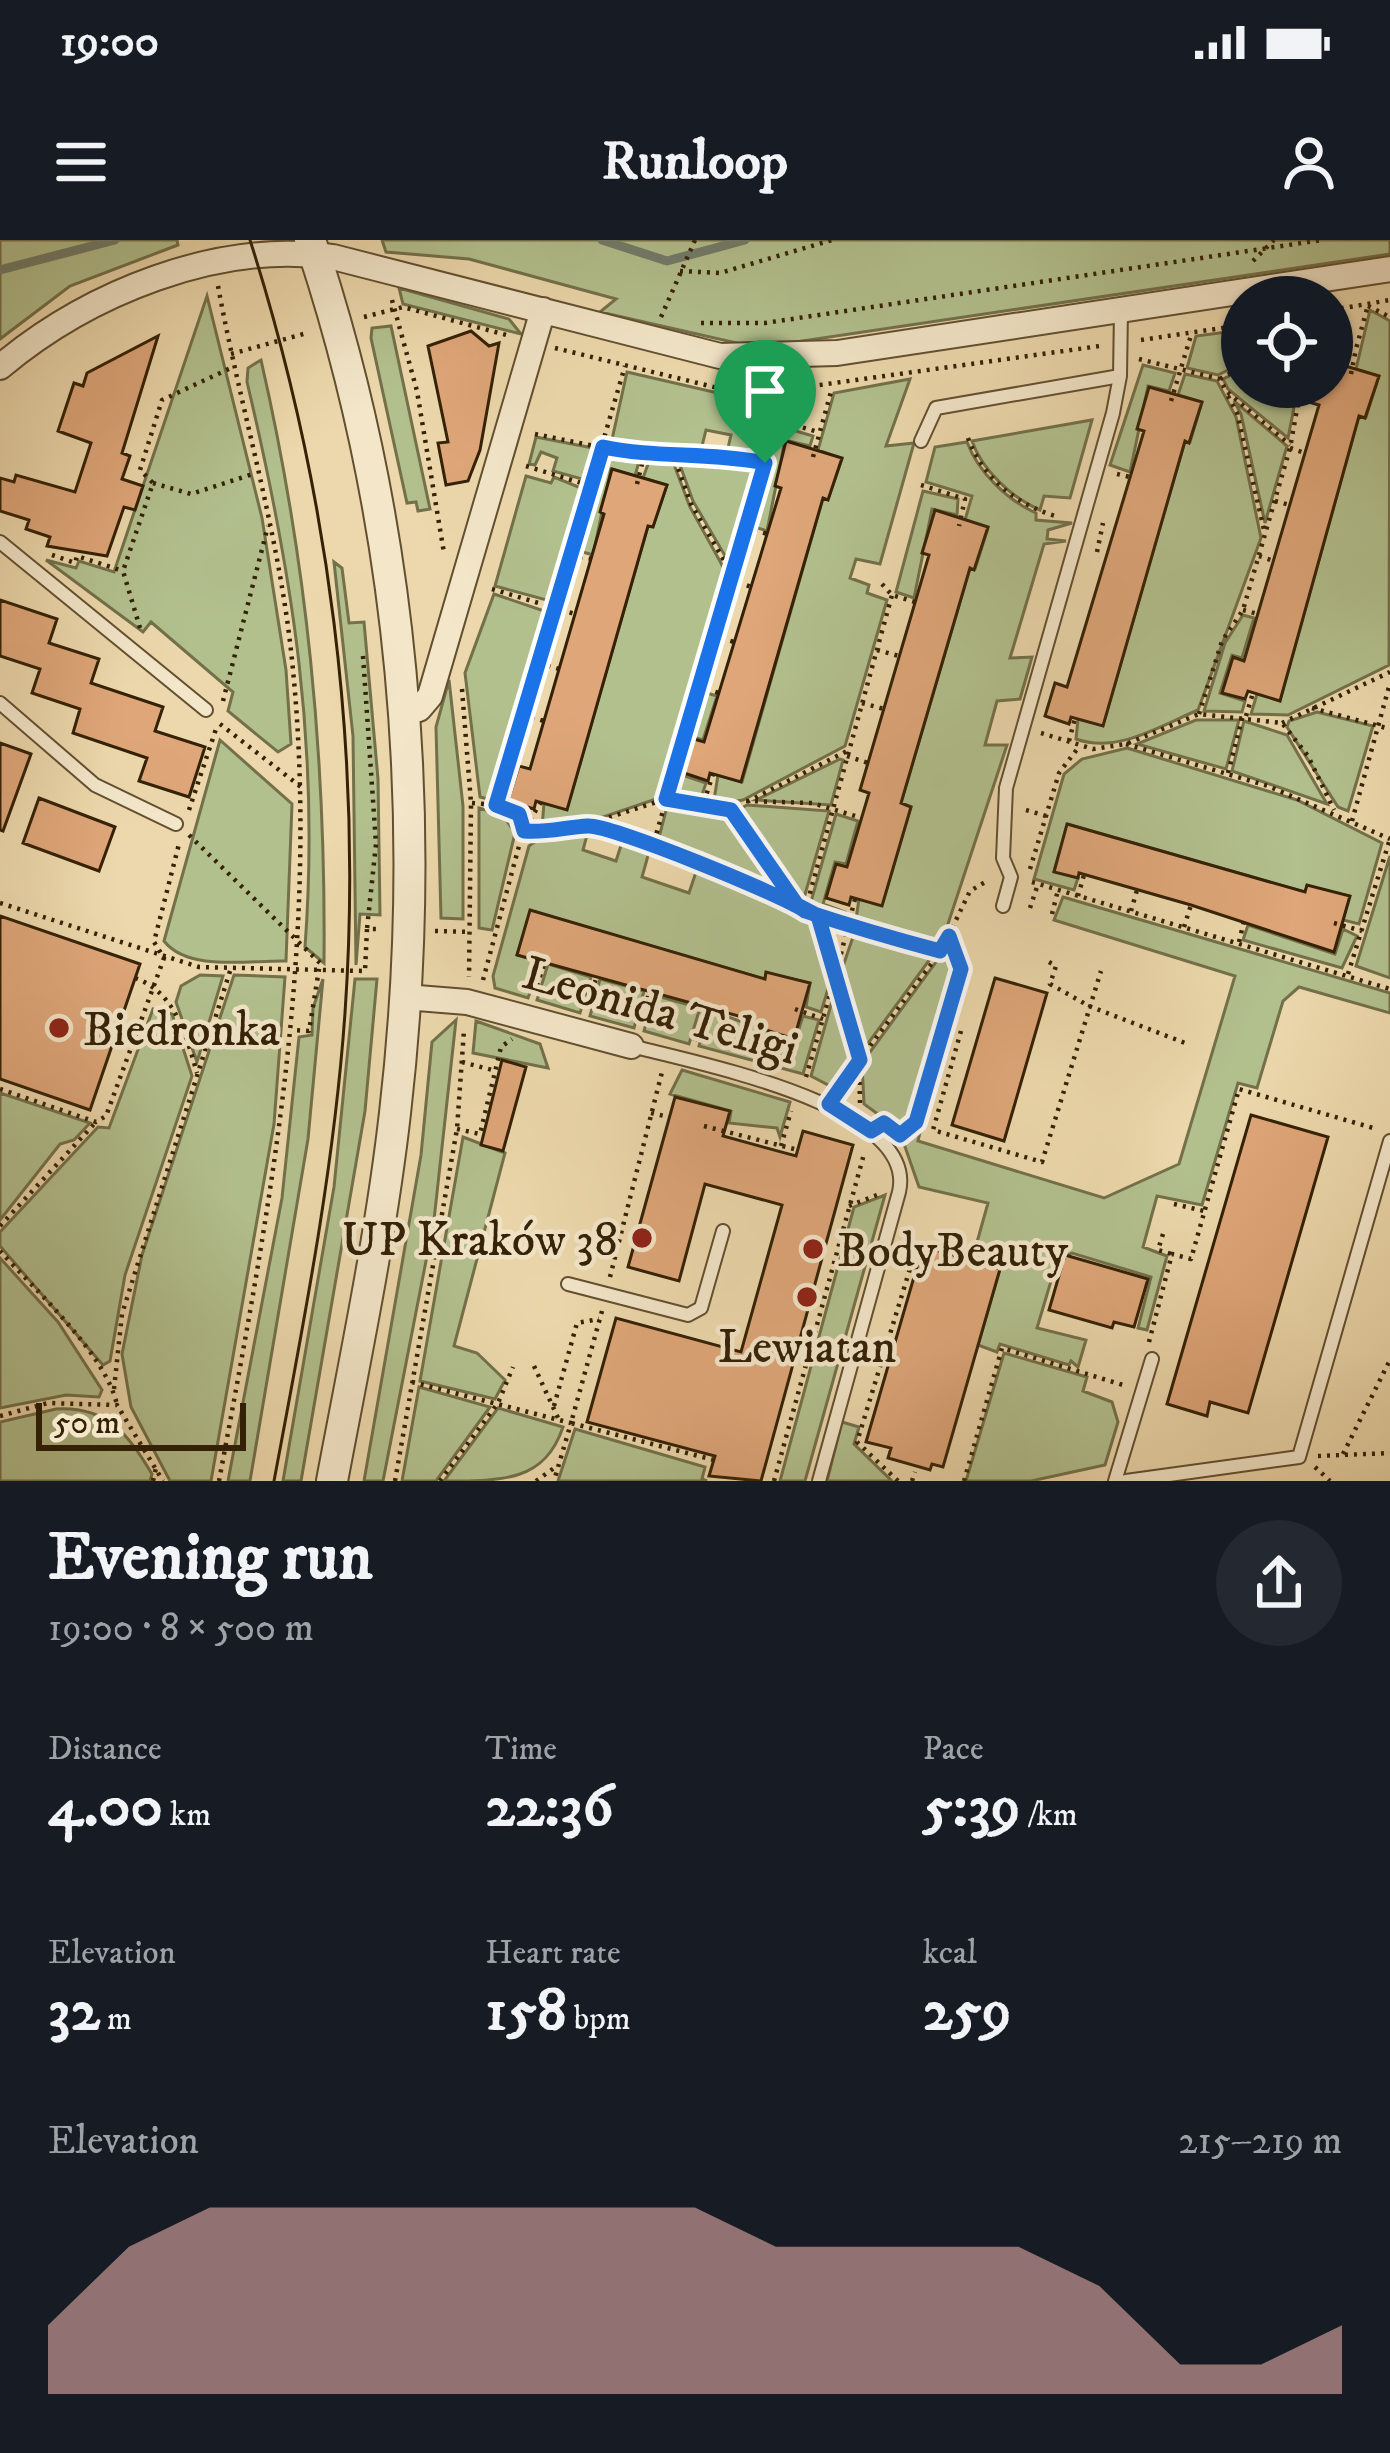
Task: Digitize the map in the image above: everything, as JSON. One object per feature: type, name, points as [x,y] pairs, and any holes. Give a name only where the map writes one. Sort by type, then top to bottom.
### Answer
[{"type":"street","points":[[312,246],[373,474],[404,712],[410,849],[405,997],[387,1178],[332,1481]]},
{"type":"street","points":[[0,368],[104,295],[224,258],[312,246],[677,347],[754,359],[837,353],[1390,269]]},
{"type":"street","points":[[404,712],[418,709],[430,696],[543,310]]},
{"type":"street","name":"Leonida Teligi","points":[[405,997],[467,1002],[634,1040]]},
{"type":"lane","points":[[1003,906],[1011,877],[1004,859],[1006,788],[1120,376],[1121,310]]},
{"type":"lane","points":[[921,442],[936,408],[1120,376]]},
{"type":"lane","points":[[0,542],[206,710]]},
{"type":"lane","points":[[0,704],[94,785],[179,827]]},
{"type":"lane","name":"Leonida Teligi","points":[[634,1040],[829,1104],[871,1131],[896,1156],[903,1173],[899,1192]]},
{"type":"lane","points":[[1126,1481],[1299,1457],[1390,1141]]},
{"type":"lane","points":[[819,1481],[899,1192]]},
{"type":"lane","points":[[568,1284],[688,1315],[701,1308],[723,1231]]},
{"type":"lane","points":[[1115,1481],[1152,1359]]},
{"type":"path","points":[[681,270],[720,273],[832,240]]},
{"type":"path","points":[[684,323],[765,322],[1322,240]]},
{"type":"path","points":[[664,323],[659,322],[694,242]]},
{"type":"path","points":[[214,272],[270,521],[290,643],[301,787],[295,970],[282,1131],[219,1481]]},
{"type":"path","points":[[389,289],[417,391],[445,558]]},
{"type":"path","points":[[1353,306],[1390,300]]},
{"type":"path","points":[[1368,304],[1390,316]]},
{"type":"path","points":[[1353,366],[1368,304]]},
{"type":"path","points":[[372,315],[395,309]]},
{"type":"path","points":[[1172,401],[1192,332]]},
{"type":"path","points":[[230,354],[308,333]]},
{"type":"path","points":[[1353,348],[1357,349]]},
{"type":"path","points":[[1138,359],[1220,379]]},
{"type":"path","points":[[496,805],[625,366]]},
{"type":"path","points":[[233,367],[162,400],[140,470],[153,483],[191,494],[259,473]]},
{"type":"path","points":[[813,457],[833,385]]},
{"type":"path","points":[[654,842],[784,390]]},
{"type":"path","points":[[1235,408],[1265,535]]},
{"type":"path","points":[[1245,408],[1305,453]]},
{"type":"path","points":[[1199,714],[1222,641],[1243,610],[1297,408]]},
{"type":"path","points":[[777,420],[819,432]]},
{"type":"path","points":[[535,434],[603,447],[765,463]]},
{"type":"path","points":[[968,438],[975,456],[1014,499],[1059,518]]},
{"type":"path","points":[[637,484],[645,452]]},
{"type":"path","points":[[672,452],[691,504],[731,576],[751,587]]},
{"type":"path","points":[[526,466],[591,486]]},
{"type":"path","points":[[150,662],[123,572],[153,483]]},
{"type":"path","points":[[921,485],[965,499],[959,526]]},
{"type":"path","points":[[1275,501],[1290,505]]},
{"type":"path","points":[[164,958],[154,942],[179,827],[218,723],[270,521]]},
{"type":"path","points":[[746,526],[767,534]]},
{"type":"path","points":[[1105,526],[1114,529]]},
{"type":"path","points":[[13,552],[32,549],[75,563],[77,556],[123,572]]},
{"type":"path","points":[[571,555],[592,559]]},
{"type":"path","points":[[1259,556],[1274,561]]},
{"type":"path","points":[[882,584],[892,595],[915,602]]},
{"type":"path","points":[[492,589],[575,614]]},
{"type":"path","points":[[805,911],[892,595]]},
{"type":"path","points":[[1243,610],[1258,614]]},
{"type":"path","points":[[713,636],[734,642]]},
{"type":"path","points":[[877,650],[899,656]]},
{"type":"path","points":[[0,903],[164,958],[231,968],[365,971],[376,844],[363,656]]},
{"type":"path","points":[[539,663],[559,669]]},
{"type":"path","points":[[459,670],[471,802],[468,988]]},
{"type":"path","points":[[1030,730],[1078,748],[1126,744],[1199,714],[1282,723],[1390,672]]},
{"type":"path","points":[[1352,820],[1390,682]]},
{"type":"path","points":[[698,687],[719,693]]},
{"type":"path","points":[[1228,773],[1253,693]]},
{"type":"path","points":[[862,703],[884,709]]},
{"type":"path","points":[[1312,708],[1390,729]]},
{"type":"path","points":[[523,715],[544,721]]},
{"type":"path","points":[[1069,741],[1075,718]]},
{"type":"path","points":[[218,723],[301,787]]},
{"type":"path","points":[[1282,723],[1308,756],[1334,810]]},
{"type":"path","points":[[1126,744],[1334,810],[1390,840],[1348,974]]},
{"type":"path","points":[[1078,748],[1058,773],[1027,881],[1390,989]]},
{"type":"path","points":[[848,753],[868,763]]},
{"type":"path","points":[[731,810],[848,753]]},
{"type":"path","points":[[704,802],[713,774]]},
{"type":"path","points":[[524,831],[557,834],[666,799],[704,802],[731,810],[797,905]]},
{"type":"path","points":[[471,802],[519,814],[524,831]]},
{"type":"path","points":[[483,981],[524,831],[541,802]]},
{"type":"path","points":[[746,802],[812,803],[862,818]]},
{"type":"path","points":[[590,825],[654,842],[818,916],[940,951]]},
{"type":"path","points":[[179,827],[320,963],[309,1031],[291,1030]]},
{"type":"path","points":[[1078,896],[1084,874]]},
{"type":"path","points":[[829,1104],[940,951],[970,891],[989,880],[1011,877]]},
{"type":"path","points":[[1030,908],[1038,884]]},
{"type":"path","points":[[1052,914],[1058,890]]},
{"type":"path","points":[[1131,911],[1137,890]]},
{"type":"path","points":[[808,1069],[855,898]]},
{"type":"path","points":[[1184,927],[1191,905]]},
{"type":"path","points":[[818,916],[860,1060],[860,1106]]},
{"type":"path","points":[[1239,942],[1244,921]]},
{"type":"path","points":[[1334,923],[1362,931]]},
{"type":"path","points":[[367,929],[380,929]]},
{"type":"path","points":[[440,931],[472,932]]},
{"type":"path","points":[[763,1474],[774,1479],[871,1131],[884,1123],[900,1135],[914,1128],[961,969],[949,936]]},
{"type":"path","points":[[0,1226],[106,1116],[164,958]]},
{"type":"path","points":[[531,1003],[546,959]]},
{"type":"path","points":[[1049,962],[1056,966],[1050,984],[1089,1006],[1185,1043]]},
{"type":"path","points":[[163,1481],[117,1405],[114,1389],[122,1314],[231,968]]},
{"type":"path","points":[[961,1031],[933,1130],[1042,1162],[1101,971]]},
{"type":"path","points":[[584,1018],[597,975]]},
{"type":"path","points":[[135,978],[154,985],[177,1013],[197,1075]]},
{"type":"path","points":[[634,1040],[650,990]]},
{"type":"path","points":[[697,1034],[704,1006]]},
{"type":"path","points":[[795,1009],[823,1019]]},
{"type":"path","points":[[395,1481],[458,1129],[466,1017]]},
{"type":"path","points":[[458,1129],[480,1134],[501,1047],[523,1032]]},
{"type":"path","points":[[462,1062],[496,1071]]},
{"type":"path","points":[[932,1070],[949,1074]]},
{"type":"path","points":[[0,1089],[97,1122]]},
{"type":"path","points":[[619,1239],[658,1089]]},
{"type":"path","points":[[1162,1234],[1159,1250],[1191,1259],[1239,1089],[1379,1130]]},
{"type":"path","points":[[782,1146],[791,1112]]},
{"type":"path","points":[[651,1113],[669,1117]]},
{"type":"path","points":[[704,1126],[798,1150]]},
{"type":"path","points":[[848,1162],[861,1166]]},
{"type":"path","points":[[849,1206],[899,1192]]},
{"type":"path","points":[[1174,1204],[1204,1211]]},
{"type":"path","points":[[898,1481],[857,1442],[916,1249]]},
{"type":"path","points":[[0,1251],[66,1324],[114,1389]]},
{"type":"path","points":[[1152,1359],[1149,1337],[1172,1254]]},
{"type":"path","points":[[554,1406],[578,1323],[600,1322],[554,1481]]},
{"type":"path","points":[[964,1481],[1002,1348],[1142,1391]]},
{"type":"path","points":[[1343,1454],[1390,1360]]},
{"type":"path","points":[[533,1366],[560,1420]]},
{"type":"path","points":[[440,1481],[498,1403],[513,1367]]},
{"type":"path","points":[[412,1382],[714,1460]]},
{"type":"path","points":[[0,1416],[48,1403],[117,1405]]},
{"type":"path","points":[[1299,1457],[1390,1453]]},
{"type":"path","points":[[536,1481],[557,1466]]},
{"type":"path","points":[[153,1481],[156,1468]]},
{"type":"path","points":[[912,1481],[914,1472]]},
{"type":"green space","points":[[0,240],[177,240],[178,245],[70,286],[0,339]]},
{"type":"green space","points":[[382,240],[1390,240],[1390,254],[789,343],[741,344],[600,312],[616,299],[469,259],[386,252]]},
{"type":"green space","points":[[399,288],[509,319],[521,334],[403,304]]},
{"type":"green space","points":[[207,296],[262,518],[286,670],[291,744],[278,752],[228,711],[233,692],[151,622],[143,632],[46,560],[76,568],[79,561],[114,572]]},
{"type":"green space","points":[[1370,310],[1390,321],[1389,665],[1288,715],[1251,714],[1257,694],[1280,700],[1359,416],[1366,417],[1379,376],[1356,369]]},
{"type":"green space","points":[[391,326],[430,509],[418,511],[416,502],[407,503],[371,338],[372,328]]},
{"type":"green space","points":[[1221,333],[1221,374],[1187,368],[1196,336]]},
{"type":"green space","points":[[261,360],[291,510],[310,660],[321,810],[324,963],[305,947],[309,802],[305,731],[290,593],[247,382],[248,368]]},
{"type":"green space","points":[[1143,365],[1175,373],[1169,391],[1148,386],[1130,472],[1110,465]]},
{"type":"green space","points":[[627,372],[722,394],[778,394],[763,459],[727,452],[731,435],[706,430],[702,446],[706,450],[638,451],[611,444]]},
{"type":"green space","points":[[1185,374],[1217,381],[1221,408],[1231,408],[1236,417],[1261,538],[1198,710],[1123,741],[1076,739],[1078,719],[1103,725],[1185,441],[1190,442],[1202,402],[1178,395]]},
{"type":"green space","points":[[910,379],[886,446],[914,443],[880,564],[856,559],[850,578],[869,585],[867,593],[887,600],[845,746],[743,800],[719,804],[714,800],[718,775],[742,782],[823,498],[828,499],[842,459],[818,450],[834,393]]},
{"type":"green space","points":[[1238,408],[1287,446],[1265,523]]},
{"type":"green space","points":[[1251,408],[1294,408],[1288,438]]},
{"type":"green space","points":[[1092,420],[1070,498],[1044,496],[1040,510],[999,482],[972,441]]},
{"type":"green space","points":[[779,426],[813,436],[810,446],[785,440],[767,531],[749,525]]},
{"type":"green space","points":[[536,437],[598,449],[589,481],[553,471],[557,458],[541,452],[535,465],[529,464]]},
{"type":"green space","points":[[967,442],[986,474],[1004,493],[1036,513],[1036,520],[1072,523],[1048,530],[1047,539],[1066,541],[1044,544],[1010,658],[1032,657],[1020,699],[997,701],[985,745],[1007,745],[942,942],[934,945],[856,919],[859,899],[882,905],[911,807],[901,803],[970,568],[975,569],[988,528],[965,520],[972,496],[926,482],[935,447]]},
{"type":"green space","points":[[608,451],[640,458],[635,476],[611,469],[593,555],[576,550]]},
{"type":"green space","points":[[652,453],[670,454],[690,507],[727,574],[662,797],[574,827],[542,828],[544,803],[567,809],[648,526],[653,526],[667,485],[643,478]]},
{"type":"green space","points":[[676,454],[705,455],[706,462],[723,465],[725,457],[761,464],[731,566],[693,501]]},
{"type":"green space","points":[[526,476],[551,483],[554,477],[586,490],[550,601],[495,586]]},
{"type":"green space","points":[[923,491],[958,499],[957,515],[932,509],[914,598],[896,592]]},
{"type":"green space","points":[[334,562],[342,568],[349,623],[364,622],[378,779],[380,915],[360,914],[356,965],[353,736]]},
{"type":"green space","points":[[494,594],[550,613],[492,800],[480,797],[465,673]]},
{"type":"green space","points":[[1243,615],[1254,618],[1242,658],[1232,655],[1220,693],[1245,701],[1242,712],[1204,711],[1225,643]]},
{"type":"green space","points":[[449,680],[463,806],[463,919],[441,918],[436,727]]},
{"type":"green space","points":[[700,691],[717,696],[703,740],[693,737],[682,775],[706,783],[702,795],[675,794],[673,784]]},
{"type":"green space","points":[[1317,712],[1373,726],[1348,811],[1338,807],[1287,727],[1289,721]]},
{"type":"green space","points":[[1196,720],[1239,720],[1226,769],[1137,744]]},
{"type":"green space","points":[[1244,721],[1287,735],[1327,804],[1232,771]]},
{"type":"green space","points":[[220,740],[292,804],[286,961],[204,961],[175,951],[164,941]]},
{"type":"green space","points":[[1127,748],[1297,800],[1382,843],[1359,924],[1343,920],[1349,896],[1307,886],[1305,892],[1068,824],[1054,871],[1078,878],[1074,890],[1034,879],[1064,774],[1082,759]]},
{"type":"green space","points":[[840,759],[831,805],[756,800]]},
{"type":"green space","points":[[668,803],[712,811],[728,820],[753,845],[788,898],[699,863],[700,854],[658,841]]},
{"type":"green space","points":[[747,805],[829,811],[804,898],[796,898],[736,811]]},
{"type":"green space","points":[[479,808],[503,815],[515,833],[492,930],[479,928]]},
{"type":"green space","points":[[836,814],[858,821],[846,864],[835,862],[823,904],[845,912],[842,918],[810,905]]},
{"type":"green space","points":[[588,831],[583,850],[616,861],[624,836],[651,845],[642,877],[689,893],[697,869],[816,921],[832,976],[821,1012],[806,1007],[810,983],[766,973],[765,979],[531,911],[517,955],[541,962],[528,998],[495,988],[493,976],[529,846],[543,836]]},
{"type":"green space","points":[[1390,856],[1390,978],[1356,966]]},
{"type":"green space","points":[[1063,897],[1390,993],[1390,1013],[1299,987],[1283,1001],[1257,1088],[1238,1083],[1202,1205],[1157,1196],[1143,1247],[1167,1256],[1147,1330],[1138,1328],[1151,1277],[1072,1253],[1057,1261],[1037,1328],[1086,1340],[1078,1367],[1071,1361],[1069,1365],[1000,1344],[997,1352],[978,1345],[1000,1269],[972,1260],[988,1203],[919,1187],[902,1138],[917,1130],[933,1076],[918,1141],[1104,1198],[1179,1164],[1235,976],[1054,920]]},
{"type":"green space","points":[[1248,925],[1335,954],[1343,929],[1357,936],[1342,968],[1243,940]]},
{"type":"green space","points":[[855,931],[933,955],[861,1053],[839,978]]},
{"type":"green space","points":[[947,947],[956,970],[912,1125],[901,1131],[864,1104],[862,1063]]},
{"type":"green space","points":[[548,964],[591,977],[580,1013],[537,1000]]},
{"type":"green space","points":[[200,975],[223,976],[197,1062],[176,1002],[181,986]]},
{"type":"green space","points":[[234,975],[285,977],[274,1124],[211,1481],[170,1481],[131,1407],[122,1354],[142,1255]]},
{"type":"green space","points":[[323,979],[308,1139],[250,1481],[228,1481],[282,1198],[299,1037],[312,1035],[313,1008]]},
{"type":"green space","points":[[355,979],[377,979],[365,1111],[301,1481],[283,1481],[334,1187]]},
{"type":"green space","points":[[600,979],[644,991],[634,1028],[590,1016]]},
{"type":"green space","points":[[836,987],[855,1059],[834,1088],[811,1076]]},
{"type":"green space","points":[[654,995],[700,1008],[689,1044],[644,1031]]},
{"type":"green space","points":[[153,1009],[172,1014],[192,1076],[125,1275],[110,1361],[103,1365],[0,1246],[0,1232],[98,1127],[109,1128]]},
{"type":"green space","points":[[709,1010],[795,1041],[803,1016],[819,1020],[803,1074],[699,1046]]},
{"type":"green space","points":[[456,1020],[434,1220],[383,1481],[364,1481],[421,1155],[432,1042]]},
{"type":"green space","points":[[476,1021],[540,1044],[548,1068],[473,1053]]},
{"type":"green space","points":[[682,1070],[790,1102],[780,1137],[777,1128],[729,1123],[731,1111],[670,1094]]},
{"type":"green space","points":[[0,1093],[90,1123],[74,1140],[60,1144],[0,1220]]},
{"type":"green space","points":[[463,1137],[505,1153],[454,1346],[477,1353],[505,1380],[495,1399],[420,1381]]},
{"type":"green space","points":[[885,1195],[805,1481],[780,1481],[854,1207]]},
{"type":"green space","points":[[0,1258],[58,1322],[102,1390],[99,1397],[66,1395],[0,1408]]},
{"type":"green space","points":[[1004,1353],[1087,1377],[1083,1391],[1112,1402],[1118,1422],[1105,1465],[1031,1481],[966,1481]]},
{"type":"green space","points":[[419,1387],[490,1407],[436,1481],[402,1481]]},
{"type":"green space","points":[[498,1408],[563,1427],[555,1445],[533,1468],[519,1474],[444,1481]]},
{"type":"green space","points":[[56,1409],[89,1412],[114,1425],[152,1474],[150,1481],[0,1481],[0,1422]]},
{"type":"green space","points":[[842,1422],[859,1427],[854,1444],[892,1481],[827,1481]]},
{"type":"green space","points":[[575,1429],[705,1467],[702,1479],[707,1481],[558,1481]]},
{"type":"building","points":[[471,331],[489,346],[499,343],[480,450],[468,481],[446,485],[438,443],[448,442],[428,346]]},
{"type":"building","points":[[158,336],[122,453],[130,456],[122,479],[143,486],[135,510],[124,507],[107,556],[47,546],[50,537],[26,529],[29,520],[0,511],[0,478],[14,482],[16,475],[75,492],[91,443],[58,431],[74,383],[83,386],[87,373]]},
{"type":"building","points":[[1353,368],[1379,376],[1365,418],[1359,416],[1280,701],[1248,691],[1245,699],[1222,693],[1233,657],[1244,661],[1318,408],[1353,408]]},
{"type":"building","points":[[1149,387],[1202,402],[1189,443],[1185,441],[1103,726],[1071,717],[1069,724],[1045,716],[1055,683],[1067,687],[1144,431],[1137,429]]},
{"type":"building","points":[[786,441],[842,458],[828,500],[823,498],[741,782],[710,773],[708,781],[684,773],[694,739],[704,742],[781,488],[775,486]]},
{"type":"building","points":[[612,469],[667,485],[653,527],[648,526],[567,810],[536,801],[534,809],[508,801],[519,766],[530,769],[604,514],[600,512]]},
{"type":"building","points":[[935,510],[988,527],[974,570],[970,568],[901,803],[911,807],[882,906],[851,897],[849,905],[826,898],[836,864],[847,867],[869,793],[860,790],[929,555],[922,553]]},
{"type":"building","points":[[0,600],[57,619],[49,643],[99,659],[91,683],[163,707],[155,731],[205,747],[189,797],[139,781],[147,758],[73,733],[80,709],[32,693],[40,669],[0,656]]},
{"type":"building","points":[[0,743],[31,754],[3,831],[0,830]]},
{"type":"building","points":[[39,798],[115,827],[99,871],[23,843]]},
{"type":"building","points":[[1067,824],[1305,892],[1307,885],[1350,896],[1334,952],[1079,873],[1078,878],[1054,872]]},
{"type":"building","points":[[530,910],[765,979],[766,972],[810,983],[794,1039],[751,1025],[753,1020],[517,955]]},
{"type":"building","name":"Biedronka","points":[[0,916],[140,964],[90,1110],[0,1079]]},
{"type":"building","points":[[995,978],[1047,993],[1004,1141],[952,1125]]},
{"type":"building","points":[[502,1060],[526,1067],[503,1151],[481,1145]]},
{"type":"building","points":[[675,1097],[730,1111],[723,1136],[796,1156],[803,1131],[853,1145],[761,1481],[709,1476],[715,1456],[587,1422],[616,1318],[741,1352],[782,1205],[705,1184],[679,1281],[628,1267]]},
{"type":"building","points":[[1251,1115],[1328,1137],[1248,1413],[1210,1402],[1207,1416],[1167,1404]]},
{"type":"building","points":[[923,1246],[1000,1269],[943,1467],[932,1464],[930,1470],[888,1458],[891,1448],[866,1442]]},
{"type":"building","points":[[1065,1255],[1148,1279],[1134,1327],[1114,1322],[1112,1328],[1049,1310]]},
{"type":"waterway","points":[[0,270],[115,240]]},
{"type":"waterway","points":[[602,240],[667,261],[745,240]]},
{"type":"tram line","points":[[250,240],[278,334],[320,525],[344,720],[349,817],[340,1072],[316,1248],[274,1481]]},
{"type":"place","name":"Biedronka","points":[[59,1028]]},
{"type":"place","name":"UP Kraków 38","points":[[642,1238]]},
{"type":"place","name":"BodyBeauty","points":[[813,1249]]},
{"type":"place","name":"Lewiatan","points":[[807,1297]]},
{"type":"route","points":[[765,463],[666,799],[731,810],[797,905],[805,911],[818,916],[860,1060],[829,1104],[871,1131],[884,1123],[900,1135],[914,1128],[961,969],[949,936],[940,951],[850,926],[805,911],[698,866],[654,842],[590,825],[557,834],[524,831],[519,814],[496,805],[603,447],[639,454],[708,452],[765,463]]}]
